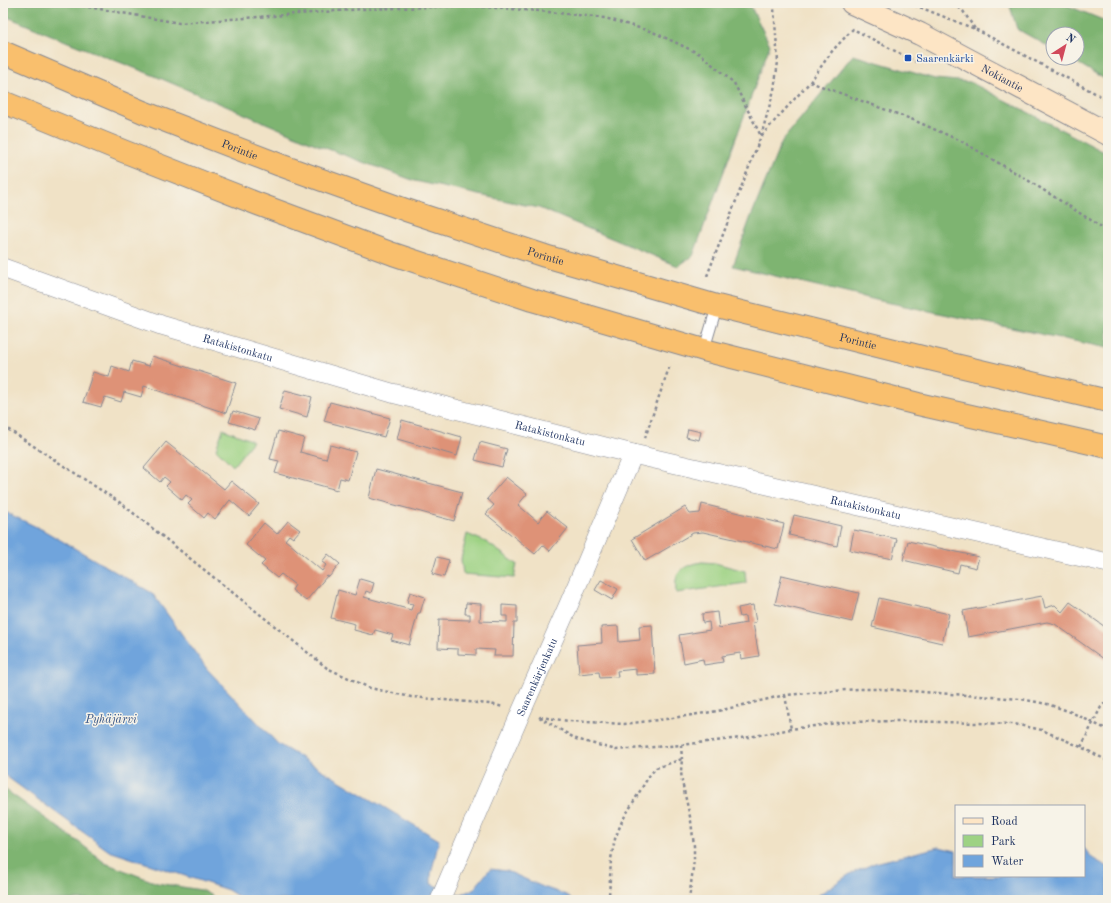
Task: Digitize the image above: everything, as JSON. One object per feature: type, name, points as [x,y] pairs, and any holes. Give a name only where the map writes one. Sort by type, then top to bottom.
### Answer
[{"type":"highway","name":"Porintie","points":[[3,52],[143,112],[280,165],[406,210],[545,256],[718,306],[934,360],[1108,401]]},
{"type":"highway","points":[[3,102],[258,204],[393,254],[532,300],[704,350],[918,404],[1108,448]]},
{"type":"main road","name":"Nokiantie","points":[[852,3],[920,34],[1108,134]]},
{"type":"street","name":"Ratakistonkatu","points":[[3,268],[161,324],[378,389],[633,454],[1108,563]]},
{"type":"street","name":"Saarenkärjenkatu","points":[[444,893],[633,454]]},
{"type":"lane","points":[[704,350],[718,306]]},
{"type":"path","points":[[77,3],[83,6],[179,23],[363,9],[470,6],[605,18],[653,32],[700,54],[734,83],[761,136]]},
{"type":"path","points":[[707,276],[761,136],[774,90],[778,62],[774,8],[776,3]]},
{"type":"path","points":[[909,3],[975,29],[1108,100]]},
{"type":"path","points":[[954,3],[963,11],[975,29]]},
{"type":"path","points":[[761,136],[810,82],[833,50],[853,29],[916,62]]},
{"type":"path","points":[[810,82],[911,119],[961,141],[1026,179],[1108,231]]},
{"type":"path","points":[[633,454],[645,439],[670,365]]},
{"type":"path","points":[[538,717],[569,721],[624,724],[718,711],[785,695],[858,689],[882,689],[1021,699],[1047,704],[1071,712],[1108,730]]},
{"type":"path","points":[[785,695],[791,729]]},
{"type":"path","points":[[1081,747],[1101,707],[1108,700]]},
{"type":"path","points":[[681,745],[682,782],[691,821],[694,846],[694,860],[689,900]]},
{"type":"path","points":[[610,900],[611,859],[615,839],[622,821],[649,776],[656,768],[682,760]]},
{"type":"path","points":[[3,897],[6,900]]},
{"type":"green space","points":[[3,3],[749,3],[770,45],[693,256],[678,266],[539,208],[415,181],[320,146],[155,76],[3,15]]},
{"type":"green space","points":[[1009,3],[1061,3],[1108,22],[1108,81],[1083,66],[1085,66],[1085,26],[1045,26],[1045,45],[1017,29]]},
{"type":"green space","points":[[853,55],[935,79],[970,82],[1108,154],[1108,348],[876,300],[733,266],[750,219],[782,141]]},
{"type":"green space","points":[[223,429],[253,441],[233,466],[216,449]]},
{"type":"green space","points":[[467,534],[486,542],[517,564],[514,578],[463,574],[461,559]]},
{"type":"green space","points":[[702,562],[715,563],[745,571],[746,583],[676,593],[677,576],[682,569]]},
{"type":"green space","points":[[3,788],[80,843],[105,863],[157,883],[201,890],[219,900],[3,900]]},
{"type":"water","name":"Pyhäjärvi","points":[[3,511],[43,530],[152,593],[207,669],[278,744],[439,840],[431,874],[431,884],[458,895],[473,890],[490,869],[507,871],[543,887],[566,895],[572,900],[431,900],[427,898],[408,900],[244,900],[228,890],[109,851],[3,774]]},
{"type":"water","points":[[939,847],[955,851],[955,877],[1085,877],[1085,849],[1092,858],[1108,867],[1108,900],[811,900],[850,874],[875,863]]},
{"type":"building","points":[[152,356],[236,383],[226,413],[144,386],[141,397],[124,392],[121,402],[105,397],[101,407],[83,402],[93,372],[109,377],[112,366],[129,372],[132,361],[149,366]]},
{"type":"building","points":[[285,390],[312,397],[307,417],[279,409]]},
{"type":"building","points":[[330,402],[390,418],[384,437],[324,421]]},
{"type":"building","points":[[233,411],[259,419],[255,430],[229,422]]},
{"type":"building","points":[[402,420],[462,437],[457,456],[397,439]]},
{"type":"building","points":[[688,429],[701,432],[699,440],[686,437]]},
{"type":"building","points":[[278,431],[304,438],[300,452],[326,459],[330,445],[356,452],[348,480],[340,478],[337,490],[275,473],[279,461],[270,459]]},
{"type":"building","points":[[166,442],[224,489],[231,481],[259,504],[249,516],[230,500],[215,519],[208,513],[204,518],[188,504],[192,500],[186,495],[182,500],[166,486],[170,482],[164,477],[160,482],[144,468]]},
{"type":"building","points":[[480,442],[507,449],[502,467],[475,460]]},
{"type":"building","points":[[376,469],[462,492],[454,521],[369,498]]},
{"type":"building","points":[[506,477],[527,494],[518,505],[538,522],[547,511],[568,528],[550,551],[543,545],[535,554],[486,514],[494,505],[487,499]]},
{"type":"building","points":[[702,504],[784,524],[778,549],[703,532],[693,533],[645,561],[632,539],[685,507],[690,514],[700,513]]},
{"type":"building","points":[[794,515],[841,526],[837,546],[789,535]]},
{"type":"building","points":[[288,521],[300,530],[293,538],[289,535],[285,540],[322,571],[326,565],[322,562],[328,554],[340,564],[329,577],[327,576],[306,601],[292,590],[295,585],[281,574],[277,578],[261,565],[265,561],[246,545],[264,523],[277,534]]},
{"type":"building","points":[[854,530],[897,539],[892,559],[850,550]]},
{"type":"building","points":[[908,541],[979,557],[976,568],[960,564],[958,573],[903,560]]},
{"type":"building","points":[[437,557],[449,560],[444,577],[432,574]]},
{"type":"building","points":[[782,575],[859,593],[852,622],[775,604]]},
{"type":"building","points":[[360,579],[374,583],[371,593],[366,591],[364,597],[411,610],[413,604],[407,603],[410,592],[425,597],[420,613],[418,613],[409,645],[391,640],[393,635],[375,630],[373,635],[354,630],[355,624],[331,618],[338,590],[355,595]]},
{"type":"building","points":[[601,580],[618,589],[612,600],[595,590]]},
{"type":"building","points":[[1042,596],[1045,608],[1055,605],[1062,612],[1070,602],[1108,629],[1108,662],[1055,624],[1047,622],[968,637],[963,611]]},
{"type":"building","points":[[879,598],[949,614],[942,643],[872,627]]},
{"type":"building","points":[[466,603],[481,604],[480,621],[507,622],[507,616],[502,616],[502,605],[517,606],[517,623],[514,623],[513,656],[494,656],[495,650],[476,649],[476,655],[458,654],[458,649],[438,648],[439,619],[470,620],[470,614],[465,614]]},
{"type":"building","points":[[753,605],[756,622],[753,623],[759,656],[741,659],[740,653],[722,656],[723,662],[704,665],[703,659],[684,663],[679,635],[710,630],[709,622],[703,623],[702,614],[717,612],[719,628],[746,623],[745,616],[740,617],[738,608]]},
{"type":"building","points":[[652,625],[655,674],[636,675],[636,669],[617,671],[618,677],[600,678],[599,672],[579,674],[577,645],[602,643],[601,627],[618,626],[619,642],[640,640],[639,626]]},
{"type":"place","name":"Saarenkärki","points":[[908,58]]}]
